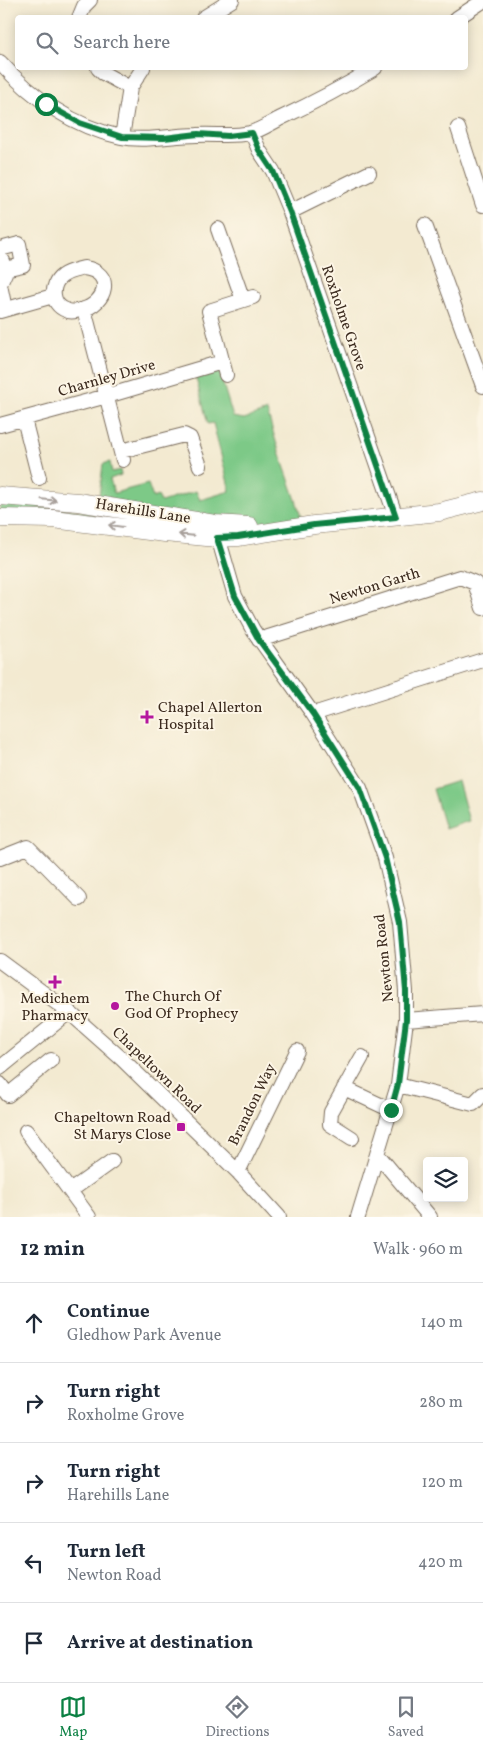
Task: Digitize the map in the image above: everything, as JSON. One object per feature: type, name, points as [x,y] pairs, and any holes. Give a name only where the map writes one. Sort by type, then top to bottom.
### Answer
[{"type":"main road","name":"Harehills Lane","points":[[0,496],[78,502],[238,537],[286,528],[439,512],[483,501]]},
{"type":"main road","name":"Harehills Lane","points":[[0,518],[62,520],[216,531]]},
{"type":"street","points":[[80,15],[90,0]]},
{"type":"street","points":[[207,15],[232,0]]},
{"type":"street","points":[[461,15],[483,0]]},
{"type":"street","points":[[0,62],[6,78],[80,123],[122,137],[164,138],[198,134],[228,136],[252,133],[371,70]]},
{"type":"street","points":[[100,70],[130,88]]},
{"type":"street","points":[[122,137],[130,88],[142,70]]},
{"type":"street","points":[[458,128],[483,205]]},
{"type":"street","name":"Roxholme Grove","points":[[252,133],[259,150],[273,171],[290,212],[396,517]]},
{"type":"street","points":[[290,212],[369,173]]},
{"type":"street","points":[[425,225],[483,386]]},
{"type":"street","name":"Charnley Drive","points":[[0,425],[107,396],[224,368],[209,311],[248,299],[218,229]]},
{"type":"street","points":[[5,270],[23,265],[19,244],[0,250],[5,270],[0,285],[2,310],[54,296]]},
{"type":"street","points":[[84,268],[90,269],[100,277],[104,289],[99,301],[84,309],[73,312],[66,311],[56,302],[53,289],[60,277],[66,273],[84,268]]},
{"type":"street","points":[[84,309],[122,455],[184,435],[190,438],[200,466]]},
{"type":"street","points":[[24,419],[40,478]]},
{"type":"street","name":"Newton Road","points":[[216,531],[235,596],[259,640],[313,714],[360,788],[385,858],[400,922],[406,991],[406,1020],[398,1084],[358,1217]]},
{"type":"street","name":"Newton Garth","points":[[259,640],[460,577],[475,583],[483,608]]},
{"type":"street","points":[[313,714],[483,660]]},
{"type":"street","points":[[0,858],[28,847],[80,900]]},
{"type":"street","name":"Chapeltown Road","points":[[0,961],[69,1012],[122,1058],[238,1172],[279,1217]]},
{"type":"street","points":[[0,1068],[69,1012]]},
{"type":"street","points":[[406,1020],[483,1014]]},
{"type":"street","name":"Brandon Way","points":[[238,1172],[297,1051]]},
{"type":"street","points":[[352,1138],[330,1124],[331,1112],[362,1057]]},
{"type":"street","points":[[0,1084],[8,1095],[51,1060]]},
{"type":"street","points":[[398,1084],[474,1104],[483,1094]]},
{"type":"street","points":[[344,1088],[391,1110]]},
{"type":"street","points":[[26,1131],[89,1217]]},
{"type":"street","points":[[378,1155],[430,1217]]},
{"type":"street","points":[[70,1191],[112,1160]]},
{"type":"green space","points":[[217,364],[233,417],[244,419],[267,411],[298,506],[302,526],[232,526],[98,505],[103,464],[110,462],[112,472],[120,470],[121,475],[110,479],[114,493],[148,484],[153,498],[158,496],[161,502],[196,491],[200,500],[230,491],[213,423],[208,424],[194,371]]},
{"type":"green space","points":[[10,502],[196,525],[0,512],[0,503]]},
{"type":"green space","points":[[458,781],[469,821],[445,829],[433,789]]},
{"type":"place","name":"Chapel Allerton Hospital","points":[[147,717]]},
{"type":"place","name":"Medichem Pharmacy","points":[[55,982]]},
{"type":"place","name":"The Church Of God Of Prophecy","points":[[115,1006]]},
{"type":"place","name":"Chapeltown Road St Marys Close","points":[[181,1127]]},
{"type":"route","points":[[46,104],[80,123],[122,137],[164,138],[198,134],[228,136],[252,133],[259,150],[273,171],[290,212],[396,517],[286,528],[238,537],[217,538],[235,596],[259,640],[313,714],[360,788],[385,858],[400,922],[406,991],[406,1020],[398,1084],[391,1110]]}]
